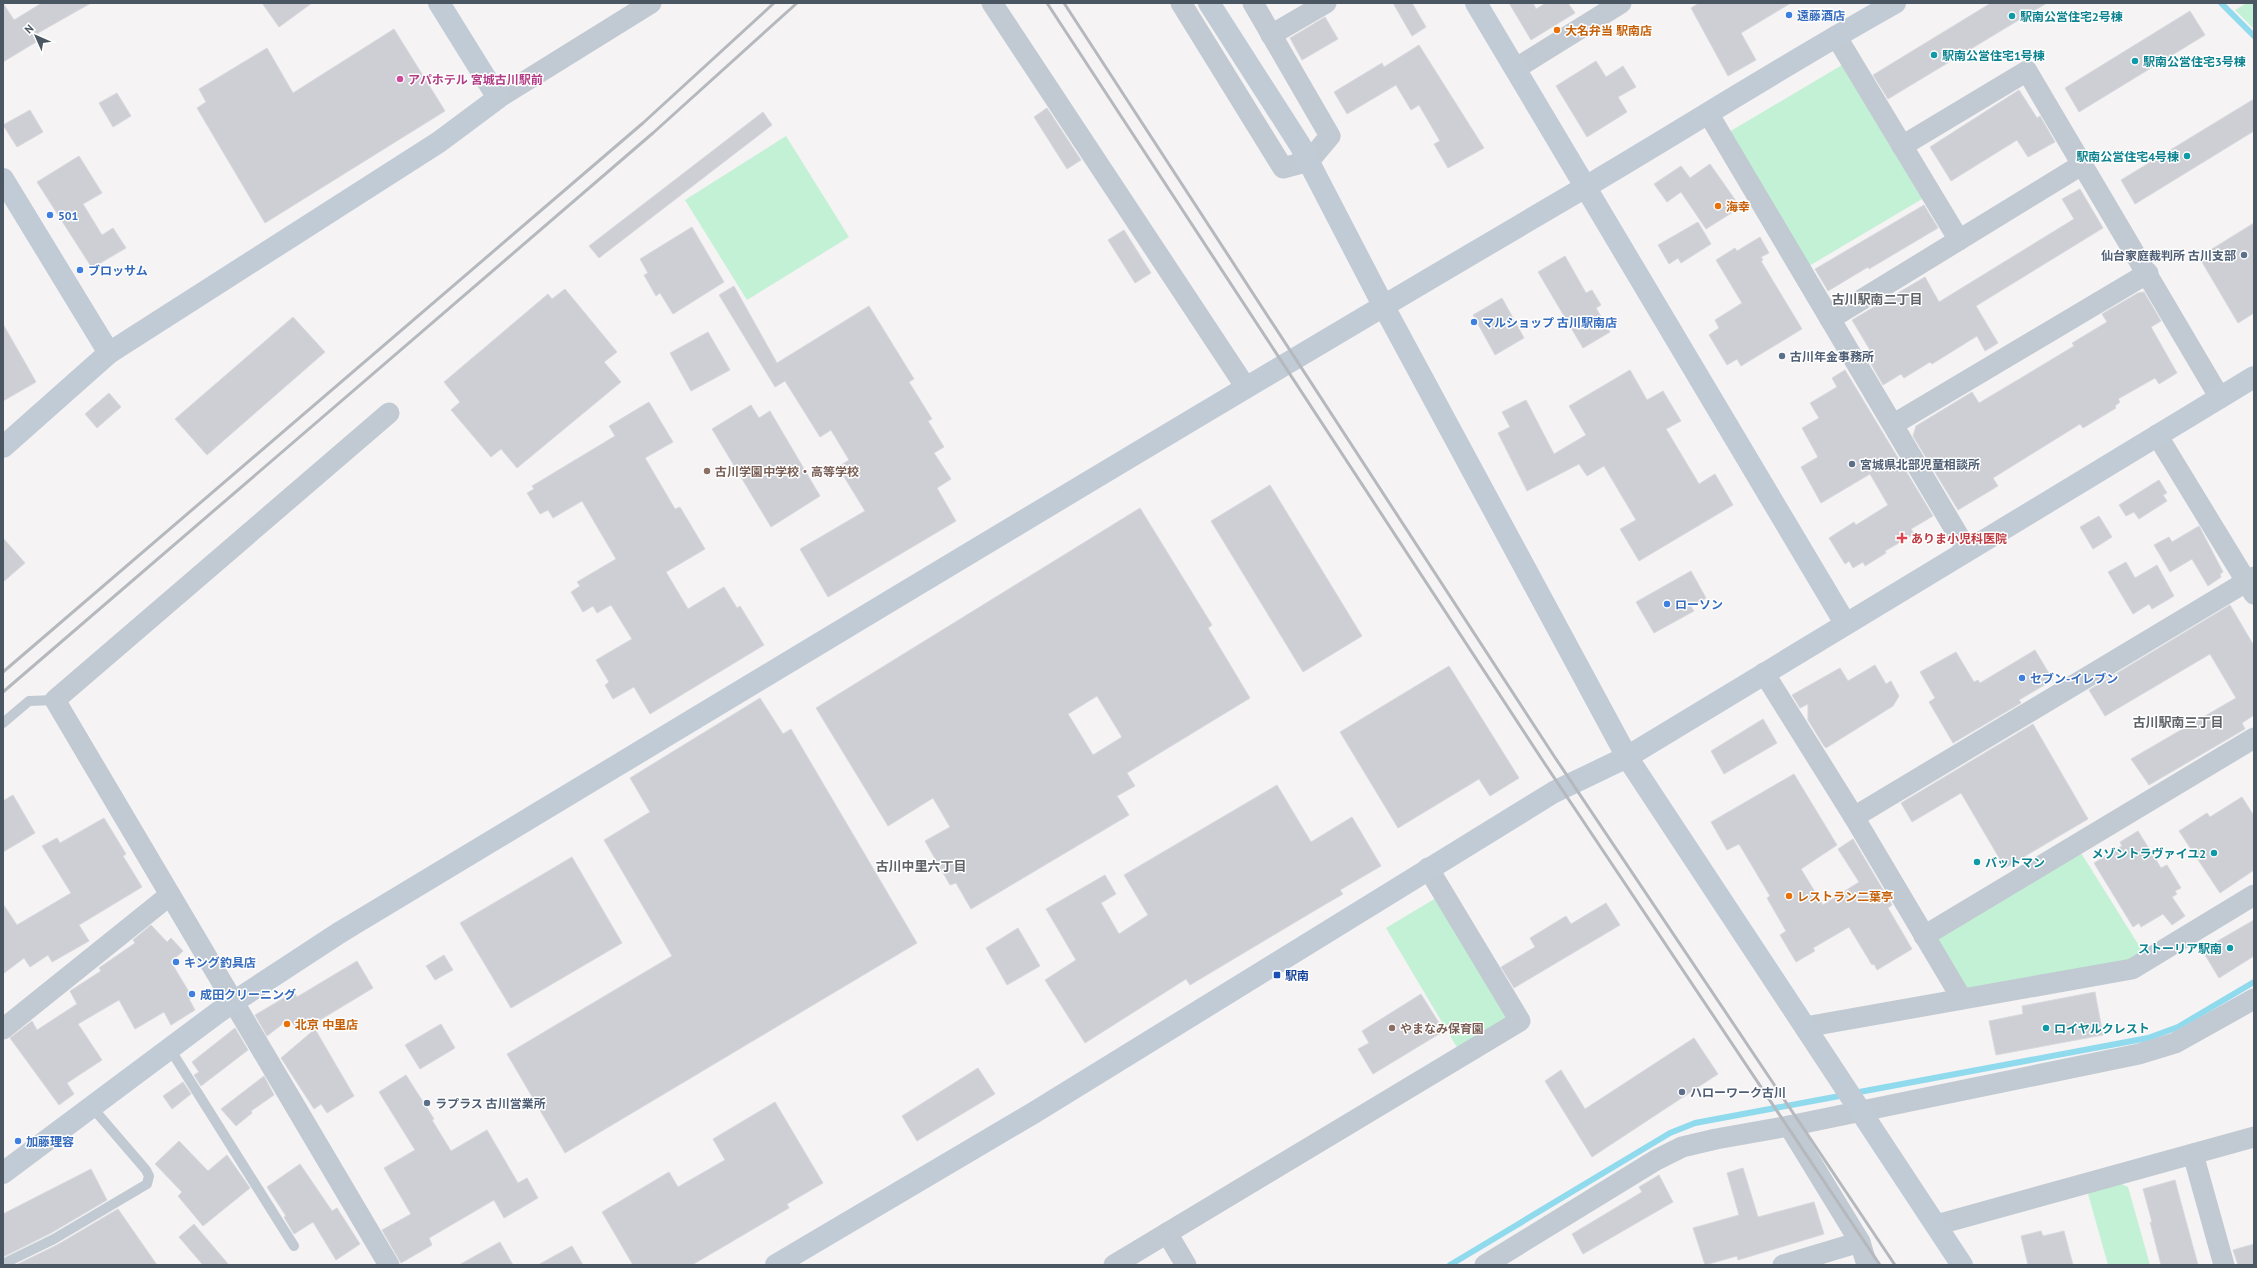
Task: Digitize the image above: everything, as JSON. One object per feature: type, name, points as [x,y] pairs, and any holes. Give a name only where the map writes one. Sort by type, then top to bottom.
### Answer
[{"type":"street","points":[[439,3],[498,98]]},
{"type":"street","points":[[3,447],[109,353],[439,142],[498,98],[651,3]]},
{"type":"street","points":[[992,3],[1246,386]]},
{"type":"street","points":[[1181,3],[1283,168],[1330,136],[1252,3]]},
{"type":"street","points":[[1209,3],[1304,153],[1383,305],[1628,757],[1962,1265]]},
{"type":"street","points":[[1271,34],[1326,3]]},
{"type":"street","points":[[1476,3],[1845,624]]},
{"type":"street","points":[[1515,69],[1621,3]]},
{"type":"street","points":[[3,1173],[91,1106],[233,1002],[339,933],[1246,386],[1585,187],[1836,36],[1896,3]]},
{"type":"street","points":[[1836,36],[1959,240]]},
{"type":"street","points":[[1902,146],[2027,71],[2148,273],[2220,398]]},
{"type":"street","points":[[1708,113],[1894,424],[1967,550]]},
{"type":"street","points":[[1830,319],[2082,164]]},
{"type":"street","points":[[3,179],[109,353]]},
{"type":"street","points":[[1894,424],[2148,273]]},
{"type":"street","points":[[776,1265],[1035,1112],[1428,868],[1554,792],[1628,757],[1764,673],[2254,377]]},
{"type":"street","points":[[389,413],[55,700],[389,1265]]},
{"type":"street","points":[[1854,817],[2251,584],[2157,435]]},
{"type":"street","points":[[1764,673],[1854,817],[1962,999]]},
{"type":"street","points":[[1924,936],[2254,738]]},
{"type":"street","points":[[1114,1265],[1520,1021],[1428,868]]},
{"type":"street","points":[[3,1029],[170,895]]},
{"type":"street","points":[[1805,1027],[2132,969],[2254,895]]},
{"type":"street","points":[[1485,1265],[1656,1160],[1682,1147],[1716,1139],[1789,1126],[1858,1107],[2139,1054],[2175,1043],[2254,999]]},
{"type":"street","points":[[1789,1126],[1860,1242],[1867,1265]]},
{"type":"street","points":[[1936,1225],[2254,1137]]},
{"type":"street","points":[[2193,1154],[2224,1265]]},
{"type":"street","points":[[1167,1233],[1186,1265]]},
{"type":"street","points":[[1783,1265],[1860,1242]]},
{"type":"lane","points":[[3,723],[29,701],[55,700]]},
{"type":"lane","points":[[170,1049],[294,1246]]},
{"type":"lane","points":[[3,1264],[54,1239],[147,1184],[150,1176],[146,1170],[91,1106]]},
{"type":"green space","points":[[2247,3],[2254,3],[2254,29],[2235,10]]},
{"type":"green space","points":[[1842,65],[1922,199],[1809,266],[1729,132]]},
{"type":"green space","points":[[786,136],[849,237],[747,300],[685,200]]},
{"type":"green space","points":[[2078,848],[2143,952],[2133,960],[1970,994],[1935,934]]},
{"type":"green space","points":[[1436,898],[1507,1019],[1458,1049],[1386,928]]},
{"type":"green space","points":[[2119,1183],[2128,1187],[2150,1265],[2108,1265],[2087,1190]]},
{"type":"building","points":[[3,3],[14,20],[42,3],[91,3],[38,33],[41,39],[3,62]]},
{"type":"building","points":[[262,3],[312,3],[279,27]]},
{"type":"building","points":[[1393,3],[1412,3],[1426,27],[1412,36]]},
{"type":"building","points":[[1509,3],[1533,3],[1536,9],[1546,3],[1568,3],[1575,13],[1531,40]]},
{"type":"building","points":[[1699,3],[1791,3],[1741,33],[1756,60],[1728,76],[1691,8]]},
{"type":"building","name":"駅南公営住宅1号棟","points":[[1991,3],[2047,3],[1888,99],[1873,75]]},
{"type":"building","name":"駅南公営住宅3号棟","points":[[2190,11],[2205,35],[2079,112],[2065,88]]},
{"type":"building","points":[[1325,17],[1338,39],[1302,60],[1290,38]]},
{"type":"building","points":[[394,29],[445,111],[265,223],[197,108],[206,102],[199,89],[267,48],[293,93]]},
{"type":"building","points":[[1419,45],[1484,148],[1448,168],[1434,144],[1440,141],[1419,105],[1411,110],[1396,85],[1347,114],[1334,92],[1382,63],[1384,67]]},
{"type":"building","points":[[1596,61],[1606,77],[1623,66],[1636,87],[1618,97],[1627,112],[1587,137],[1556,86]]},
{"type":"building","points":[[2019,90],[2037,118],[2040,116],[2055,142],[2028,157],[2017,140],[1951,181],[1930,147]]},
{"type":"building","points":[[117,93],[131,116],[113,127],[99,103]]},
{"type":"building","name":"駅南公営住宅4号棟","points":[[2254,99],[2254,131],[2135,204],[2121,180]]},
{"type":"building","points":[[1047,108],[1081,160],[1067,169],[1034,117]]},
{"type":"building","points":[[30,110],[43,132],[17,147],[3,125]]},
{"type":"building","points":[[763,112],[772,125],[599,258],[589,246]]},
{"type":"building","points":[[79,156],[102,193],[83,204],[102,235],[113,228],[126,248],[92,268],[37,182]]},
{"type":"building","points":[[1710,164],[1738,204],[1731,208],[1733,212],[1706,229],[1681,192],[1667,202],[1654,184],[1681,166],[1690,178]]},
{"type":"building","points":[[2080,189],[2103,228],[1976,306],[1998,343],[1985,351],[1977,336],[1932,364],[1930,362],[1904,378],[1901,374],[1883,385],[1871,364],[1876,360],[1852,320],[1925,277],[1939,302],[2074,219],[2062,199]]},
{"type":"building","points":[[1924,205],[1938,228],[1869,269],[1868,267],[1828,291],[1815,269]]},
{"type":"building","points":[[1698,222],[1711,244],[1681,263],[1678,258],[1669,264],[1658,245]]},
{"type":"building","points":[[2254,223],[2254,313],[2238,323],[2199,257]]},
{"type":"building","points":[[692,227],[724,282],[673,314],[660,293],[656,296],[644,275],[648,273],[640,259]]},
{"type":"building","points":[[1124,230],[1151,273],[1135,283],[1108,240]]},
{"type":"building","points":[[1760,237],[1769,253],[1761,257],[1763,260],[1761,261],[1802,329],[1741,366],[1737,359],[1727,365],[1709,335],[1719,328],[1715,320],[1742,303],[1716,260],[1735,248],[1737,251]]},
{"type":"building","points":[[1565,256],[1586,293],[1592,290],[1601,305],[1596,308],[1610,332],[1583,348],[1538,272]]},
{"type":"building","points":[[734,286],[777,363],[869,306],[914,379],[909,382],[932,419],[928,421],[944,447],[934,453],[951,479],[937,488],[956,521],[828,597],[800,549],[865,511],[838,467],[849,460],[831,430],[820,437],[785,381],[775,387],[719,295]]},
{"type":"building","points":[[565,289],[617,352],[604,362],[621,382],[517,468],[501,449],[491,457],[451,410],[460,402],[444,382],[548,294],[552,299]]},
{"type":"building","points":[[2144,292],[2161,321],[2151,327],[2177,373],[2159,384],[2155,378],[2118,399],[2120,402],[2115,406],[2116,408],[2083,428],[2080,424],[1993,478],[1998,486],[1958,510],[1913,436],[1916,426],[1972,392],[1979,403],[2074,346],[2072,343],[2107,322],[2102,314],[2138,293]]},
{"type":"building","points":[[1502,298],[1524,338],[1495,355],[1473,315]]},
{"type":"building","points":[[293,317],[325,352],[207,455],[175,419]]},
{"type":"building","points":[[3,324],[36,382],[3,401]]},
{"type":"building","points":[[708,332],[730,370],[691,391],[670,353]]},
{"type":"building","points":[[1630,370],[1647,400],[1663,391],[1681,421],[1666,429],[1699,484],[1715,474],[1733,505],[1639,561],[1620,529],[1636,520],[1604,466],[1587,476],[1579,464],[1527,491],[1498,433],[1510,427],[1502,412],[1526,400],[1554,454],[1586,435],[1569,406]]},
{"type":"building","points":[[1845,370],[1933,516],[1911,529],[1914,534],[1885,551],[1886,553],[1865,566],[1863,562],[1853,568],[1849,561],[1845,564],[1829,538],[1854,522],[1856,525],[1888,505],[1870,474],[1821,503],[1801,467],[1818,457],[1802,428],[1819,418],[1810,403],[1837,387],[1832,378]]},
{"type":"building","points":[[109,393],[121,407],[97,428],[85,414]]},
{"type":"building","points":[[649,402],[673,442],[645,458],[675,509],[680,507],[705,549],[666,572],[688,609],[724,587],[737,608],[740,606],[764,645],[650,714],[634,687],[613,699],[605,685],[609,682],[596,660],[632,639],[611,605],[597,613],[593,606],[583,612],[571,592],[580,586],[577,582],[616,559],[582,501],[553,518],[548,510],[540,514],[527,493],[534,489],[532,486],[615,436],[609,426]]},
{"type":"building","points":[[751,405],[759,418],[770,411],[820,496],[771,527],[712,429]]},
{"type":"building","points":[[2159,480],[2167,493],[2163,495],[2167,501],[2139,519],[2134,512],[2126,516],[2119,505]]},
{"type":"building","points":[[1270,485],[1362,636],[1303,672],[1211,521]]},
{"type":"building","points":[[1140,508],[1212,625],[1208,628],[1250,698],[1127,773],[1135,786],[1117,796],[1129,815],[971,909],[956,883],[950,885],[925,841],[950,827],[933,798],[888,826],[816,708]],"holes":[[[1097,696],[1122,737],[1093,755],[1068,714]]]},
{"type":"building","points":[[2099,516],[2112,537],[2093,549],[2080,527]]},
{"type":"building","points":[[2199,526],[2223,572],[2220,574],[2221,577],[2208,586],[2192,559],[2170,572],[2154,545],[2169,537],[2172,542]]},
{"type":"building","points":[[3,538],[25,563],[3,582]]},
{"type":"building","points":[[2126,562],[2135,578],[2157,565],[2174,596],[2152,609],[2149,604],[2133,614],[2108,572]]},
{"type":"building","name":"ローソン","points":[[1691,571],[1706,598],[1691,607],[1694,611],[1654,633],[1636,602]]},
{"type":"building","points":[[2230,605],[2254,646],[2254,715],[2242,723],[2245,729],[2149,785],[2131,759],[2236,698],[2210,654],[2105,716],[2089,690]]},
{"type":"building","points":[[2035,650],[2053,680],[2019,700],[2021,703],[1953,743],[1929,702],[1935,698],[1920,672],[1956,652],[1974,682],[1978,680],[1980,683]]},
{"type":"building","points":[[1875,665],[1886,684],[1891,681],[1899,696],[1893,706],[1826,748],[1808,720],[1808,704],[1800,708],[1792,695],[1840,668],[1848,681]]},
{"type":"building","points":[[1449,666],[1519,778],[1490,796],[1479,779],[1398,828],[1340,732]]},
{"type":"building","points":[[760,698],[783,734],[791,729],[917,943],[565,1153],[507,1054],[672,956],[604,840],[650,812],[630,778]]},
{"type":"building","points":[[1763,719],[1777,743],[1724,774],[1711,751]]},
{"type":"building","points":[[2033,724],[2088,819],[2005,868],[1961,793],[1912,822],[1901,803]]},
{"type":"building","points":[[1794,774],[1837,845],[1801,869],[1823,905],[1859,882],[1838,849],[1853,839],[1892,905],[1888,908],[1912,949],[1877,970],[1874,964],[1872,965],[1849,927],[1813,948],[1815,951],[1796,962],[1780,935],[1786,931],[1767,898],[1770,896],[1739,844],[1727,850],[1711,822]]},
{"type":"building","points":[[1277,785],[1311,842],[1352,817],[1381,866],[1340,890],[1343,894],[1190,985],[1186,979],[1085,1043],[1045,980],[1076,960],[1046,909],[1105,875],[1116,894],[1101,903],[1119,934],[1148,915],[1124,875]]},
{"type":"building","points":[[13,795],[35,833],[3,852],[3,801]]},
{"type":"building","points":[[2242,797],[2254,816],[2254,870],[2220,893],[2179,831],[2207,813],[2210,817]]},
{"type":"building","points":[[104,818],[126,854],[123,856],[142,887],[79,925],[89,941],[52,962],[48,955],[30,967],[24,958],[3,974],[3,904],[17,925],[71,893],[42,846],[57,838],[60,843]]},
{"type":"building","points":[[2138,831],[2161,868],[2167,865],[2181,888],[2175,891],[2177,894],[2172,897],[2185,916],[2172,925],[2163,914],[2141,927],[2139,923],[2133,927],[2094,863],[2122,846],[2120,842]]},
{"type":"building","points":[[572,857],[622,943],[511,1008],[460,923]]},
{"type":"building","points":[[1606,903],[1620,925],[1514,988],[1501,967],[1535,947],[1530,938],[1566,916],[1571,924]]},
{"type":"building","name":"ストーリア駅南","points":[[2254,920],[2254,956],[2219,978],[2202,950]]},
{"type":"building","points":[[151,925],[167,942],[171,938],[183,951],[171,962],[192,997],[189,999],[195,1010],[171,1025],[164,1012],[135,1029],[119,1000],[78,1024],[102,1060],[67,1083],[74,1094],[59,1105],[10,1038],[32,1021],[37,1030],[77,1004],[70,991],[101,971],[99,968],[135,943],[133,940]]},
{"type":"building","points":[[1018,928],[1040,966],[1007,985],[986,948]]},
{"type":"building","points":[[444,955],[453,970],[435,980],[426,966]]},
{"type":"building","points":[[357,961],[373,988],[300,1032],[289,1019],[267,1036],[255,1015],[294,992],[297,997]]},
{"type":"building","name":"ロイヤルクレスト","points":[[2095,992],[2103,1035],[1996,1055],[1989,1021],[2023,1014],[2022,1006]]},
{"type":"building","points":[[1421,994],[1444,1031],[1373,1074],[1358,1049],[1369,1043],[1362,1031]]},
{"type":"building","points":[[441,1024],[455,1048],[420,1069],[405,1045]]},
{"type":"building","points":[[235,1028],[248,1050],[201,1086],[194,1075],[199,1072],[192,1062]]},
{"type":"building","points":[[315,1029],[354,1096],[327,1113],[321,1104],[314,1109],[281,1058]]},
{"type":"building","points":[[1694,1038],[1718,1074],[1592,1157],[1545,1081],[1561,1070],[1585,1109]]},
{"type":"building","points":[[978,1068],[995,1094],[917,1141],[902,1116]]},
{"type":"building","points":[[406,1075],[434,1119],[432,1120],[451,1151],[487,1130],[518,1183],[527,1178],[538,1198],[504,1218],[494,1200],[429,1238],[432,1245],[401,1263],[382,1230],[411,1214],[384,1168],[415,1150],[379,1092]]},
{"type":"building","points":[[264,1076],[274,1095],[251,1111],[252,1113],[236,1126],[221,1109]]},
{"type":"building","points":[[183,1082],[191,1094],[172,1109],[163,1096]]},
{"type":"building","points":[[775,1102],[823,1183],[787,1204],[789,1208],[692,1265],[633,1265],[602,1212],[669,1172],[678,1187],[725,1160],[713,1139]]},
{"type":"building","points":[[179,1141],[208,1171],[227,1155],[250,1188],[203,1226],[178,1196],[182,1192],[155,1164]]},
{"type":"building","points":[[300,1164],[332,1211],[337,1208],[360,1244],[336,1260],[313,1222],[294,1234],[284,1217],[286,1216],[267,1187]]},
{"type":"building","points":[[1743,1168],[1758,1217],[1814,1202],[1824,1234],[1738,1260],[1737,1256],[1705,1265],[1693,1228],[1739,1215],[1727,1173]]},
{"type":"building","points":[[91,1169],[107,1200],[51,1233],[3,1257],[3,1214]]},
{"type":"building","points":[[1659,1175],[1673,1202],[1583,1254],[1572,1234],[1642,1192],[1639,1187]]},
{"type":"building","points":[[2175,1180],[2198,1265],[2161,1265],[2143,1189]]},
{"type":"building","points":[[118,1209],[157,1265],[16,1265],[57,1245]]},
{"type":"building","points":[[194,1224],[229,1265],[203,1265],[179,1237]]},
{"type":"building","points":[[2041,1231],[2043,1236],[2064,1231],[2073,1265],[2028,1265],[2021,1236]]},
{"type":"building","points":[[500,1242],[513,1265],[459,1265]]},
{"type":"building","points":[[2254,1244],[2254,1265],[2238,1265],[2233,1250]]},
{"type":"building","points":[[572,1246],[583,1265],[538,1265]]},
{"type":"waterway","points":[[2221,3],[2254,36]]},
{"type":"waterway","points":[[1854,1093],[2148,1038],[2178,1027],[2254,982]]},
{"type":"waterway","points":[[1450,1265],[1670,1133],[1695,1123],[1845,1095]]},
{"type":"railway","points":[[3,672],[643,123],[774,3]]},
{"type":"railway","points":[[3,692],[653,133],[797,3]]},
{"type":"railway","points":[[1047,3],[1545,764],[1880,1265]]},
{"type":"railway","points":[[1064,3],[1554,756],[1895,1265]]},
{"type":"place","name":"遠藤酒店","points":[[1789,15]]},
{"type":"place","name":"駅南公営住宅2号棟","points":[[2012,16]]},
{"type":"place","name":"大名弁当 駅南店","points":[[1557,30]]},
{"type":"place","name":"駅南公営住宅1号棟","points":[[1934,55]]},
{"type":"place","name":"駅南公営住宅3号棟","points":[[2135,61]]},
{"type":"place","name":"アパホテル 宮城古川駅前","points":[[400,79]]},
{"type":"place","name":"駅南公営住宅4号棟","points":[[2187,156]]},
{"type":"place","name":"海幸","points":[[1718,206]]},
{"type":"place","name":"501","points":[[50,215]]},
{"type":"place","name":"仙台家庭裁判所 古川支部","points":[[2244,255]]},
{"type":"place","name":"ブロッサム","points":[[80,270]]},
{"type":"place","name":"マルショップ 古川駅南店","points":[[1474,322]]},
{"type":"place","name":"古川年金事務所","points":[[1782,356]]},
{"type":"place","name":"宮城県北部児童相談所","points":[[1852,464]]},
{"type":"place","name":"古川学園中学校・高等学校","points":[[707,471]]},
{"type":"place","name":"ありま小児科医院","points":[[1902,538]]},
{"type":"place","name":"ローソン","points":[[1667,604]]},
{"type":"place","name":"セブン-イレブン","points":[[2022,678]]},
{"type":"place","name":"メゾントラヴァイユ2","points":[[2214,853]]},
{"type":"place","name":"バットマン","points":[[1977,862]]},
{"type":"place","name":"レストラン二葉亭","points":[[1789,896]]},
{"type":"place","name":"ストーリア駅南","points":[[2230,948]]},
{"type":"place","name":"キング釣具店","points":[[176,962]]},
{"type":"place","name":"駅南","points":[[1277,975]]},
{"type":"place","name":"成田クリーニング","points":[[192,994]]},
{"type":"place","name":"北京 中里店","points":[[287,1024]]},
{"type":"place","name":"やまなみ保育園","points":[[1392,1028]]},
{"type":"place","name":"ロイヤルクレスト","points":[[2046,1028]]},
{"type":"place","name":"ハローワーク古川","points":[[1682,1092]]},
{"type":"place","name":"ラプラス 古川営業所","points":[[427,1103]]},
{"type":"place","name":"加藤理容","points":[[18,1141]]},
{"type":"district","name":"古川駅南二丁目","points":[[1877,299]]},
{"type":"district","name":"古川駅南三丁目","points":[[2178,722]]},
{"type":"district","name":"古川中里六丁目","points":[[921,866]]}]
